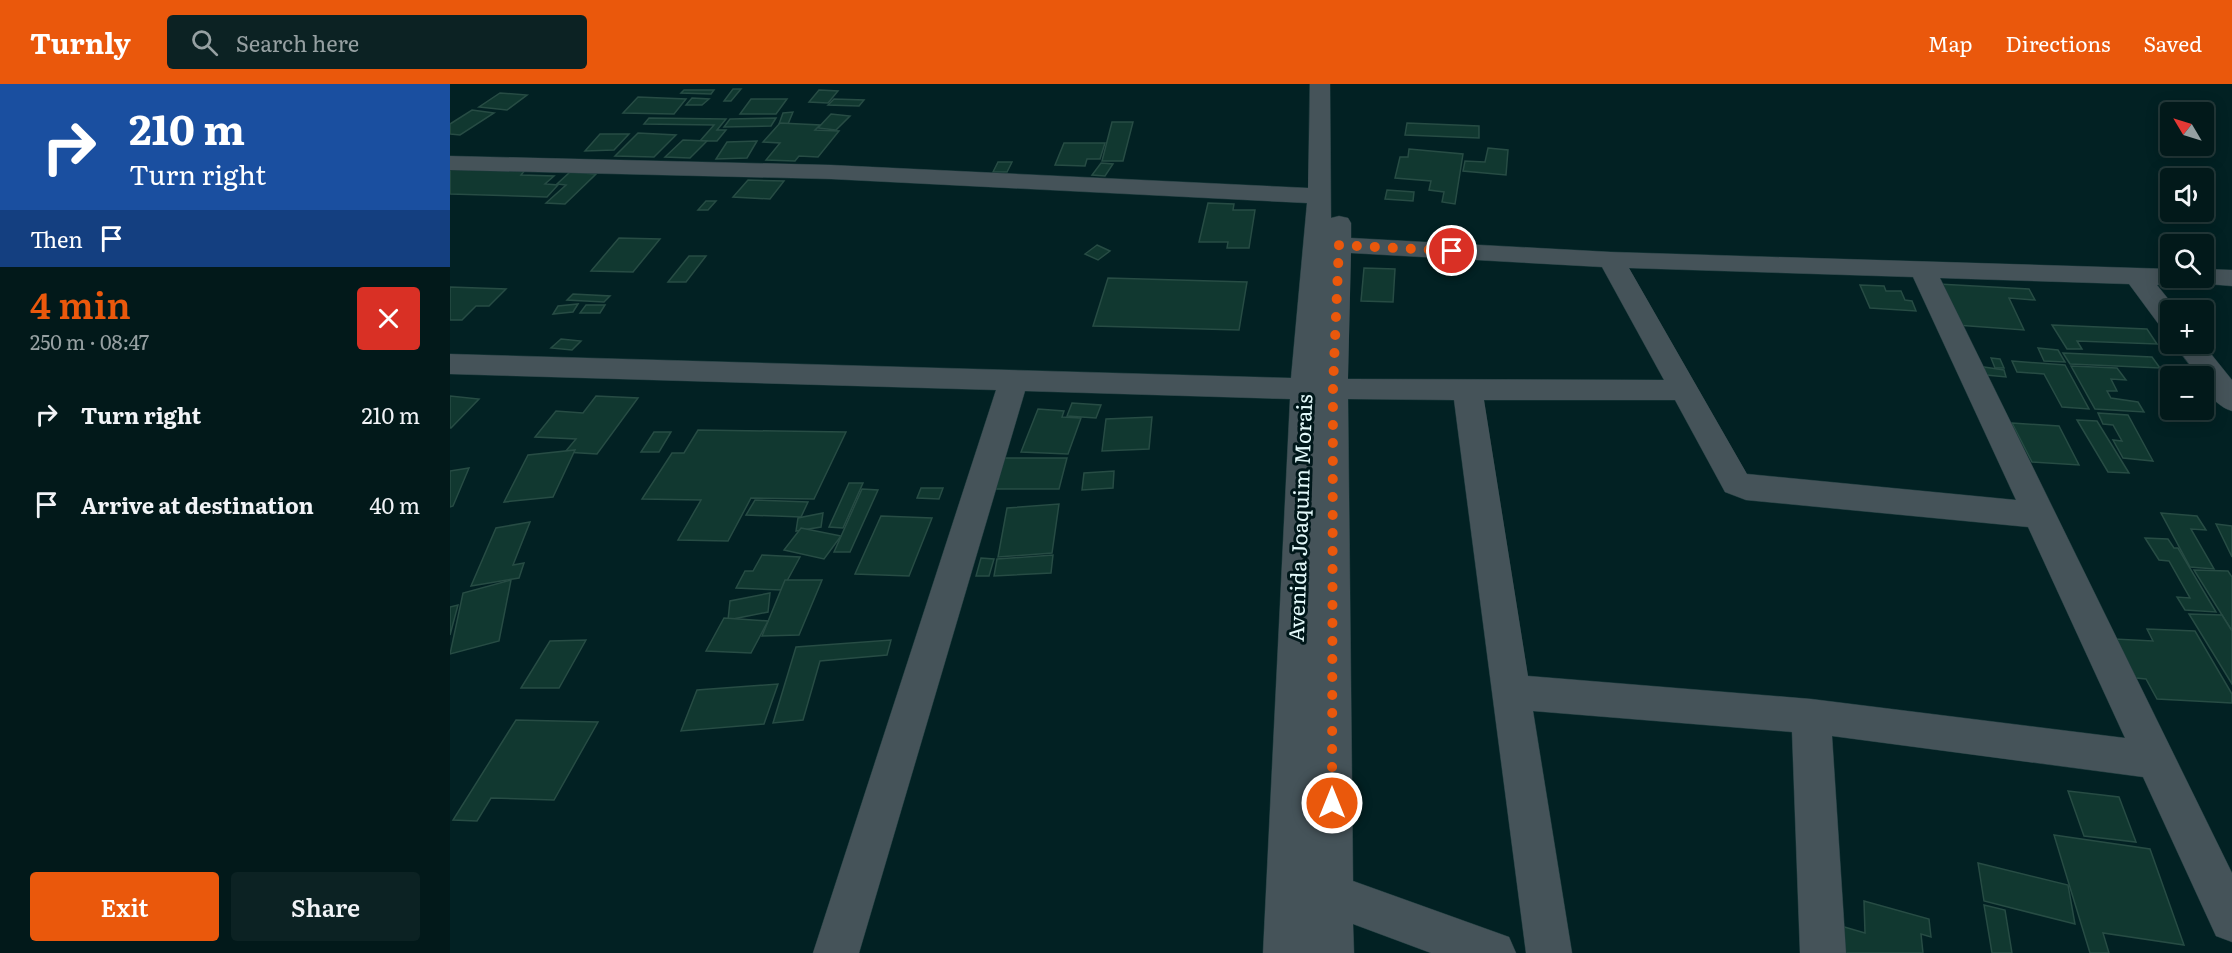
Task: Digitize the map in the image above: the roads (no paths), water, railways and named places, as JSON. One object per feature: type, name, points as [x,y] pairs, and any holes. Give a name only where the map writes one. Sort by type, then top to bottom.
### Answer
[{"type":"street","name":"Avenida Joaquim Morais","points":[[1320,84],[1319,388],[1332,895],[1331,953]]},
{"type":"street","name":"Avenida Joaquim Morais","points":[[1286,953],[1319,388],[1339,245],[1340,84]]},
{"type":"street","points":[[450,163],[831,172],[1320,196]]},
{"type":"street","points":[[1339,245],[1611,260],[2160,277]]},
{"type":"street","points":[[1611,260],[1736,483],[1746,488],[2039,515]]},
{"type":"street","points":[[1922,268],[2232,920]]},
{"type":"street","points":[[2137,276],[2160,307]]},
{"type":"street","points":[[2214,278],[2232,278]]},
{"type":"street","points":[[2196,354],[2232,401]]},
{"type":"street","points":[[450,364],[1319,388],[1683,390]]},
{"type":"street","points":[[836,953],[1013,381]]},
{"type":"street","points":[[1467,388],[1550,953]]},
{"type":"street","points":[[1512,692],[1811,716],[2156,760]]},
{"type":"street","points":[[1811,716],[1823,953]]},
{"type":"street","points":[[1332,895],[1493,953]]}]
